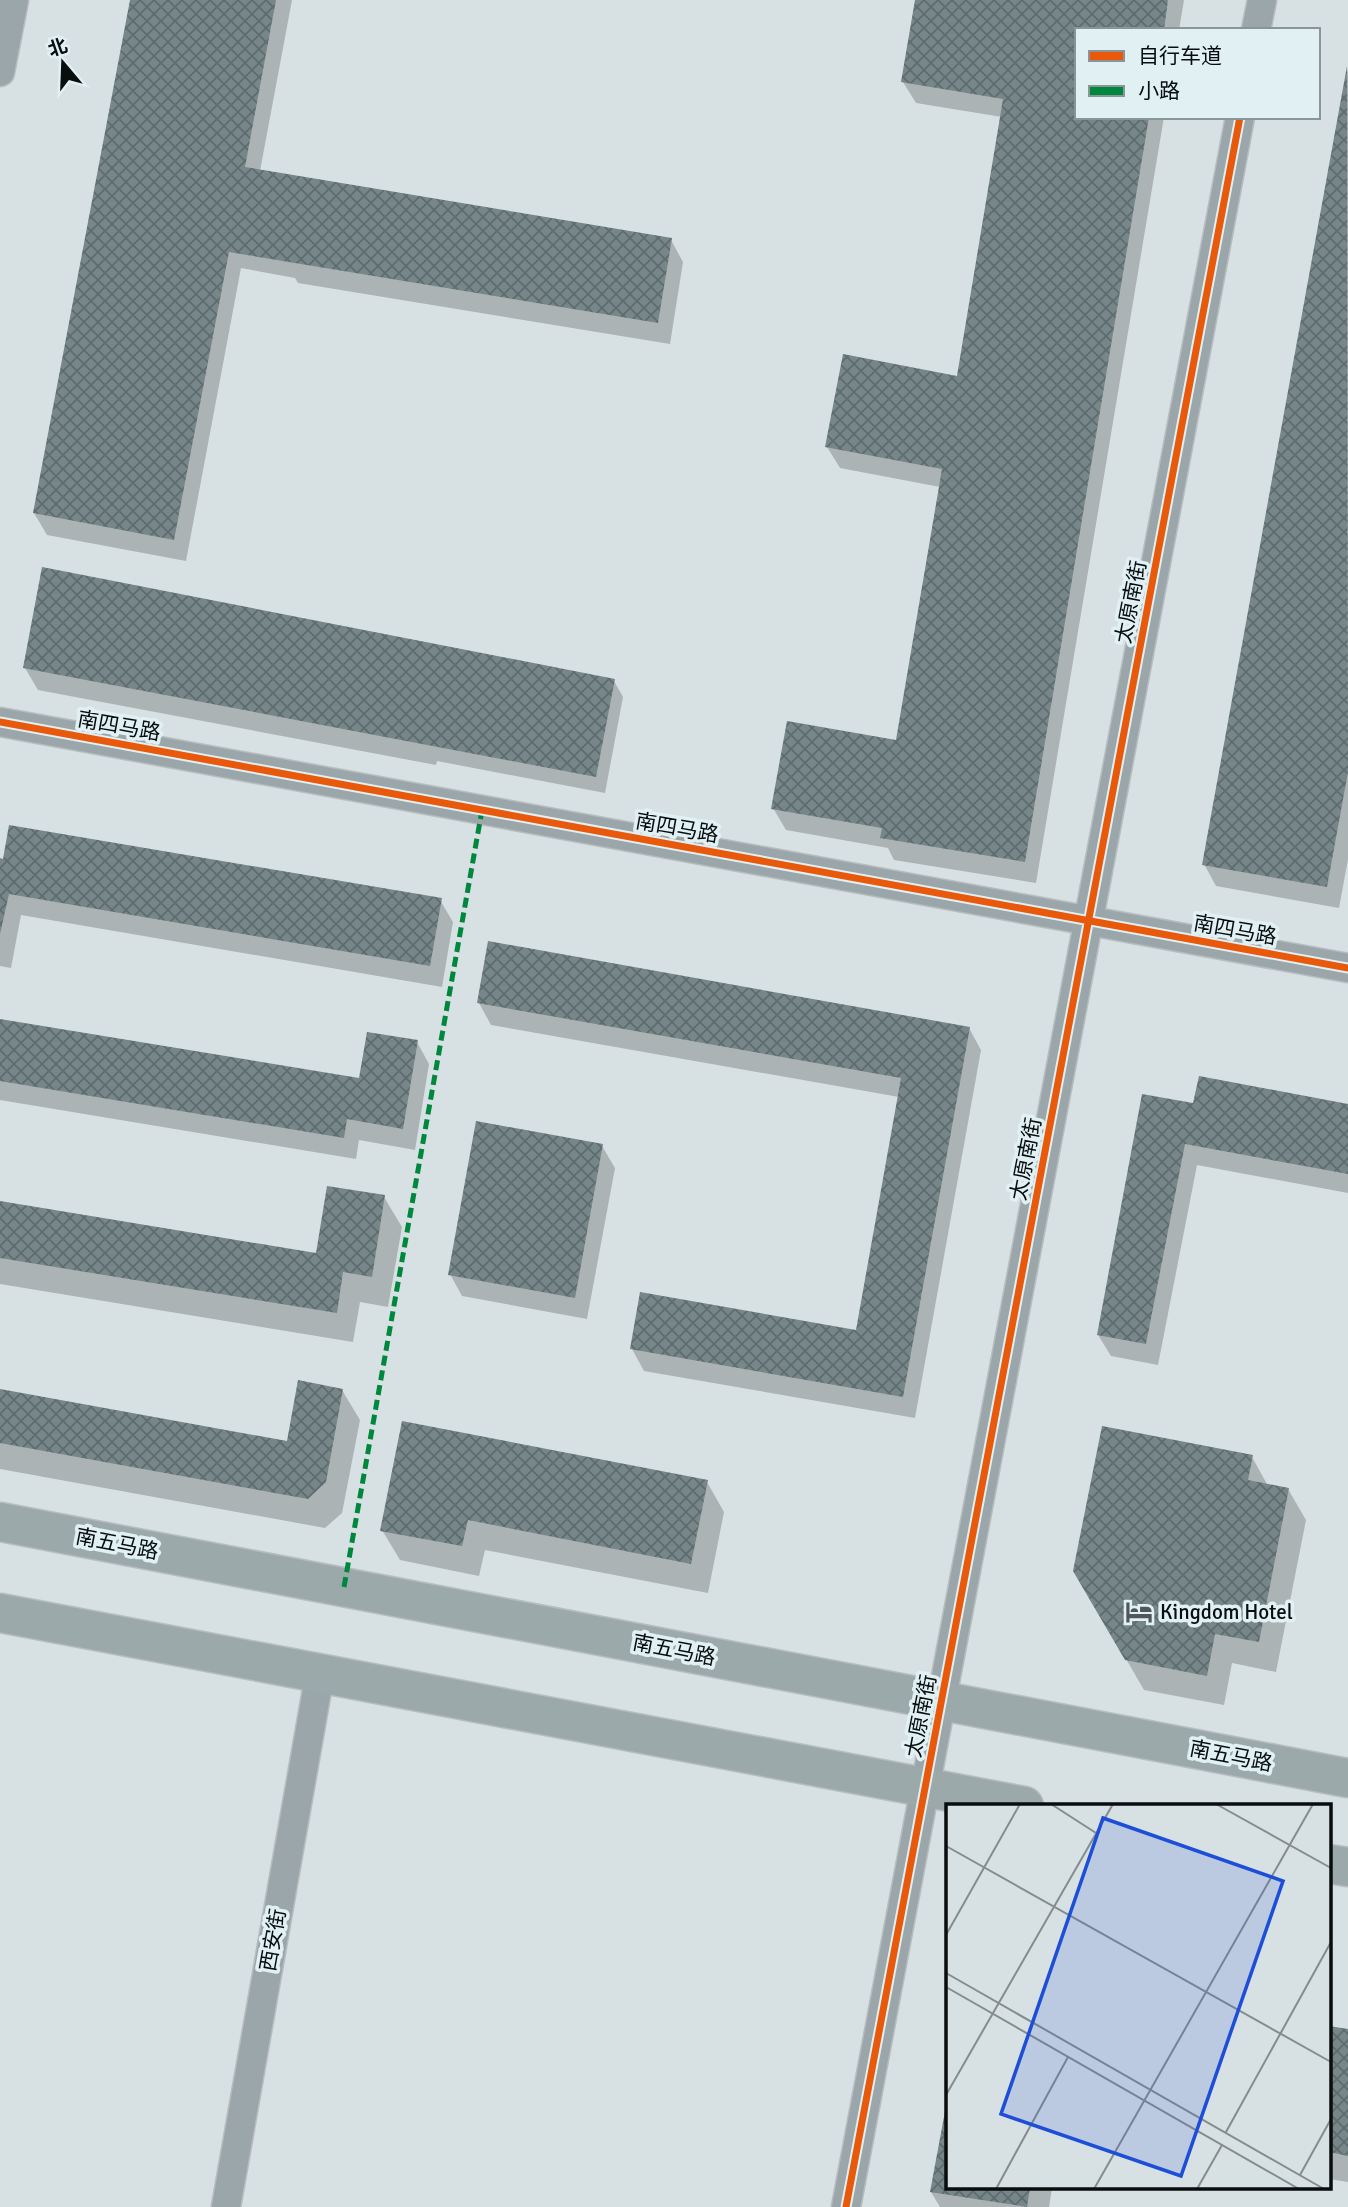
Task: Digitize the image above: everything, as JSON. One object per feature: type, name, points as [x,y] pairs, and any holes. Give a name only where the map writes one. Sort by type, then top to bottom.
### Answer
[{"type":"main road","name":"南五马路","points":[[0,1522],[1348,1778]]},
{"type":"main road","points":[[0,1613],[1013,1804]]},
{"type":"main road","points":[[1330,1864],[1348,1867]]},
{"type":"street","points":[[0,72],[14,0]]},
{"type":"street","points":[[1256,28],[1262,0]]},
{"type":"street","name":"太原南街","points":[[846,2207],[1240,119]]},
{"type":"street","name":"南四马路","points":[[0,722],[1348,968]]},
{"type":"street","name":"西安街","points":[[226,2207],[320,1674]]},
{"type":"building","points":[[130,0],[276,0],[245,167],[672,238],[658,323],[229,252],[174,540],[33,513]]},
{"type":"building","points":[[915,0],[1168,0],[1164,28],[1075,28],[1075,119],[1149,119],[1025,862],[880,838],[882,828],[771,809],[787,721],[896,740],[942,469],[825,447],[843,354],[957,376],[1003,99],[901,82]]},
{"type":"building","points":[[1347,66],[1348,772],[1327,887],[1202,865]]},
{"type":"building","points":[[42,567],[615,679],[596,777],[23,668]]},
{"type":"building","points":[[9,825],[442,898],[430,966],[9,894],[0,934],[0,858],[3,859]]},
{"type":"building","points":[[488,941],[970,1027],[903,1397],[630,1349],[640,1292],[856,1330],[901,1078],[477,1003]]},
{"type":"building","points":[[0,1019],[359,1078],[367,1032],[418,1040],[403,1129],[347,1119],[344,1138],[0,1081]]},
{"type":"building","points":[[1199,1076],[1348,1104],[1348,1174],[1185,1144],[1146,1344],[1097,1335],[1142,1094],[1193,1103]]},
{"type":"building","points":[[476,1121],[603,1144],[575,1298],[448,1275]]},
{"type":"building","points":[[327,1186],[385,1195],[372,1277],[343,1272],[337,1313],[0,1258],[0,1201],[316,1253]]},
{"type":"building","points":[[298,1380],[343,1389],[326,1482],[308,1499],[0,1443],[0,1389],[287,1441]]},
{"type":"building","points":[[402,1421],[708,1480],[691,1564],[468,1520],[462,1546],[380,1531]]},
{"type":"building","points":[[1102,1426],[1253,1455],[1248,1480],[1289,1488],[1259,1642],[1215,1634],[1207,1676],[1125,1660],[1073,1571]]},
{"type":"building","points":[[1330,2026],[1348,2029],[1348,2156],[1330,2152]]},
{"type":"building","points":[[946,2106],[946,2190],[1030,2190],[1027,2207],[930,2192]]},
{"type":"marked path","points":[[344,1587],[482,810]]},
{"type":"cycle path","points":[[846,2207],[1240,119]]},
{"type":"cycle path","points":[[0,722],[1348,968]]},
{"type":"place","name":"Kingdom Hotel","points":[[1139,1612]]}]
